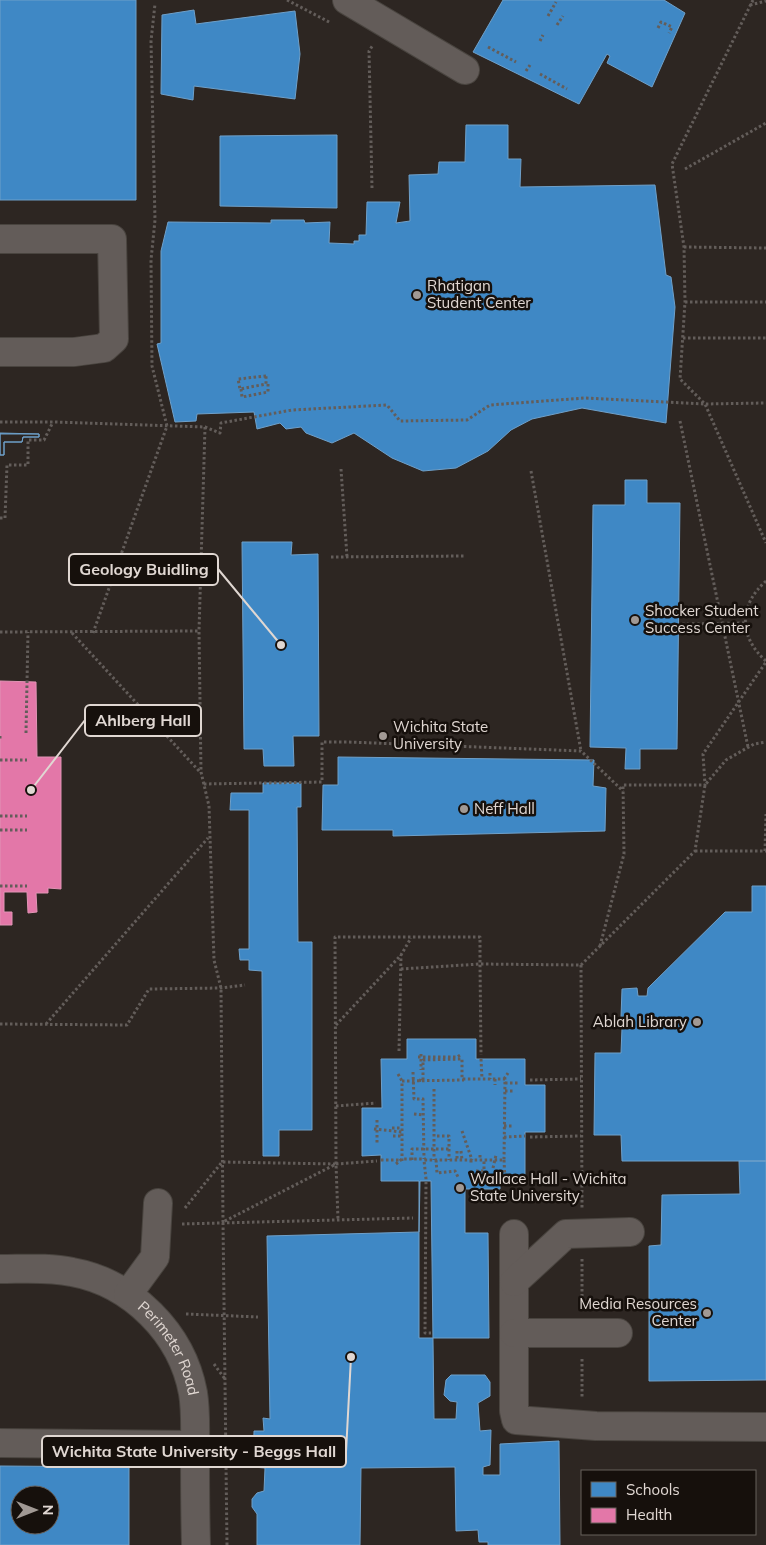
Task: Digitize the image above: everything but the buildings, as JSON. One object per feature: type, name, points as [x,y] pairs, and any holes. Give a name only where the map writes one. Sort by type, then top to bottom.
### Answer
[{"type":"street","points":[[347,0],[465,70]]},
{"type":"street","points":[[0,239],[112,239],[114,330],[114,340],[104,348],[74,352],[0,352]]},
{"type":"street","points":[[128,1294],[155,1257],[158,1203]]},
{"type":"street","points":[[514,1282],[566,1234],[630,1232]]},
{"type":"street","points":[[514,1234],[514,1411],[516,1420],[596,1426],[766,1427]]},
{"type":"street","name":"Perimeter Road","points":[[0,1269],[56,1269],[103,1282],[128,1294],[157,1321],[184,1362],[194,1394],[196,1545]]},
{"type":"street","points":[[514,1333],[618,1333]]},
{"type":"street","points":[[0,1443],[195,1445]]},
{"type":"path","points":[[753,0],[672,164],[684,247],[683,338],[680,379],[705,404],[766,543]]},
{"type":"path","points":[[750,5],[766,1]]},
{"type":"path","points":[[549,14],[556,3]]},
{"type":"path","points":[[93,633],[167,426],[152,366],[151,260],[154,220],[151,41],[154,4]]},
{"type":"path","points":[[557,25],[563,16]]},
{"type":"path","points":[[658,28],[661,22],[672,27],[669,32]]},
{"type":"path","points":[[372,188],[369,50],[389,24]]},
{"type":"path","points":[[540,41],[542,35]]},
{"type":"path","points":[[488,47],[516,62]]},
{"type":"path","points":[[526,70],[530,64]]},
{"type":"path","points":[[540,74],[567,89]]},
{"type":"path","points":[[685,169],[766,123]]},
{"type":"path","points":[[684,247],[766,248]]},
{"type":"path","points":[[684,302],[766,302]]},
{"type":"path","points":[[683,338],[766,338]]},
{"type":"path","points":[[266,376],[266,384],[240,389],[238,379],[266,376]]},
{"type":"path","points":[[267,384],[268,392],[242,397],[240,389],[267,384]]},
{"type":"path","points":[[0,422],[205,427],[220,433],[221,423],[292,410],[387,405],[400,421],[467,420],[490,405],[585,398],[705,404],[766,403]]},
{"type":"path","points":[[680,421],[748,748]]},
{"type":"path","points":[[0,518],[5,518],[7,465],[28,465],[28,440],[44,440],[54,422]]},
{"type":"path","points":[[205,427],[198,631],[201,772],[209,806],[214,960],[221,988],[227,1545]]},
{"type":"path","points":[[341,469],[347,557]]},
{"type":"path","points":[[531,471],[582,751],[623,791]]},
{"type":"path","points":[[331,558],[465,556]]},
{"type":"path","points":[[401,969],[480,964],[581,965],[696,851],[705,785],[703,754],[766,662],[755,651],[747,638],[745,623],[750,600],[766,582]]},
{"type":"path","points":[[682,624],[745,623]]},
{"type":"path","points":[[0,632],[198,631]]},
{"type":"path","points":[[26,733],[28,632]]},
{"type":"path","points":[[72,632],[201,772]]},
{"type":"path","points":[[204,784],[322,782],[322,742],[582,751]]},
{"type":"path","points":[[600,947],[624,854],[623,785],[705,785],[726,760],[748,748],[766,742]]},
{"type":"path","points":[[0,760],[27,760]]},
{"type":"path","points":[[696,851],[766,851],[766,814]]},
{"type":"path","points":[[0,816],[27,816]]},
{"type":"path","points":[[0,830],[27,830]]},
{"type":"path","points":[[46,1024],[209,838]]},
{"type":"path","points":[[0,886],[27,886]]},
{"type":"path","points":[[338,1220],[335,937],[480,937],[480,1081]]},
{"type":"path","points":[[336,1025],[401,954],[412,938]]},
{"type":"path","points":[[399,1051],[401,954]]},
{"type":"path","points":[[581,965],[582,1401]]},
{"type":"path","points":[[0,1024],[127,1025],[150,989],[221,988],[246,985]]},
{"type":"path","points":[[433,1057],[443,1060],[456,1058],[462,1054]]},
{"type":"path","points":[[421,1080],[420,1058],[450,1056],[463,1061],[460,1082]]},
{"type":"path","points":[[456,1058],[462,1070],[460,1082]]},
{"type":"path","points":[[462,1070],[462,1079],[480,1081]]},
{"type":"path","points":[[421,1071],[421,1080]]},
{"type":"path","points":[[412,1082],[413,1072],[414,1099],[423,1099],[424,1147],[429,1207],[425,1333],[431,1333]]},
{"type":"path","points":[[490,1073],[490,1080]]},
{"type":"path","points":[[508,1073],[504,1081],[504,1135],[505,1156],[509,1165]]},
{"type":"path","points":[[398,1074],[402,1082],[402,1160]]},
{"type":"path","points":[[479,1074],[480,1081]]},
{"type":"path","points":[[402,1088],[396,1086],[402,1080],[412,1082],[421,1080],[460,1082],[495,1079],[511,1083]]},
{"type":"path","points":[[530,1080],[582,1079]]},
{"type":"path","points":[[421,1080],[434,1086],[460,1082]]},
{"type":"path","points":[[421,1080],[434,1081],[436,1095],[435,1160],[437,1173],[455,1171],[458,1177]]},
{"type":"path","points":[[490,1080],[519,1083]]},
{"type":"path","points":[[402,1088],[402,1160],[471,1160]]},
{"type":"path","points":[[504,1090],[511,1090]]},
{"type":"path","points":[[396,1100],[402,1100]]},
{"type":"path","points":[[336,1106],[376,1103]]},
{"type":"path","points":[[414,1114],[423,1115]]},
{"type":"path","points":[[377,1120],[377,1140]]},
{"type":"path","points":[[504,1126],[512,1126]]},
{"type":"path","points":[[504,1126],[505,1180]]},
{"type":"path","points":[[392,1128],[402,1132]]},
{"type":"path","points":[[376,1129],[402,1132]]},
{"type":"path","points":[[462,1131],[472,1155],[470,1165]]},
{"type":"path","points":[[392,1136],[402,1132]]},
{"type":"path","points":[[504,1135],[511,1133]]},
{"type":"path","points":[[436,1134],[449,1136],[449,1160]]},
{"type":"path","points":[[504,1135],[525,1136]]},
{"type":"path","points":[[396,1164],[402,1160],[411,1159],[505,1160],[504,1135]]},
{"type":"path","points":[[530,1137],[582,1136]]},
{"type":"path","points":[[414,1147],[424,1147]]},
{"type":"path","points":[[410,1166],[412,1149],[449,1149]]},
{"type":"path","points":[[459,1151],[460,1160]]},
{"type":"path","points":[[434,1152],[436,1167]]},
{"type":"path","points":[[480,1154],[483,1165]]},
{"type":"path","points":[[482,1160],[511,1154]]},
{"type":"path","points":[[493,1168],[496,1155]]},
{"type":"path","points":[[417,1159],[417,1166]]},
{"type":"path","points":[[381,1160],[426,1159]]},
{"type":"path","points":[[426,1159],[428,1165]]},
{"type":"path","points":[[478,1172],[484,1171],[482,1160]]},
{"type":"path","points":[[222,1162],[336,1164],[377,1161]]},
{"type":"path","points":[[222,1162],[180,1215],[178,1224],[414,1218]]},
{"type":"path","points":[[223,1222],[336,1164]]},
{"type":"path","points":[[178,1314],[258,1317]]},
{"type":"path","points":[[210,1358],[226,1380]]},
{"type":"place","name":"Rhatigan Student Center","points":[[417,295]]},
{"type":"place","name":"Shocker Student Success Center","points":[[635,620]]},
{"type":"place","name":"Geology Buidling","points":[[281,645]]},
{"type":"place","name":"Wichita State University","points":[[383,736]]},
{"type":"place","name":"Ahlberg Hall","points":[[31,790]]},
{"type":"place","name":"Neff Hall","points":[[464,809]]},
{"type":"place","name":"Ablah Library","points":[[697,1022]]},
{"type":"place","name":"Wallace Hall - Wichita State University","points":[[460,1188]]},
{"type":"place","name":"Media Resources Center","points":[[707,1313]]},
{"type":"place","name":"Wichita State University - Beggs Hall","points":[[351,1357]]}]
